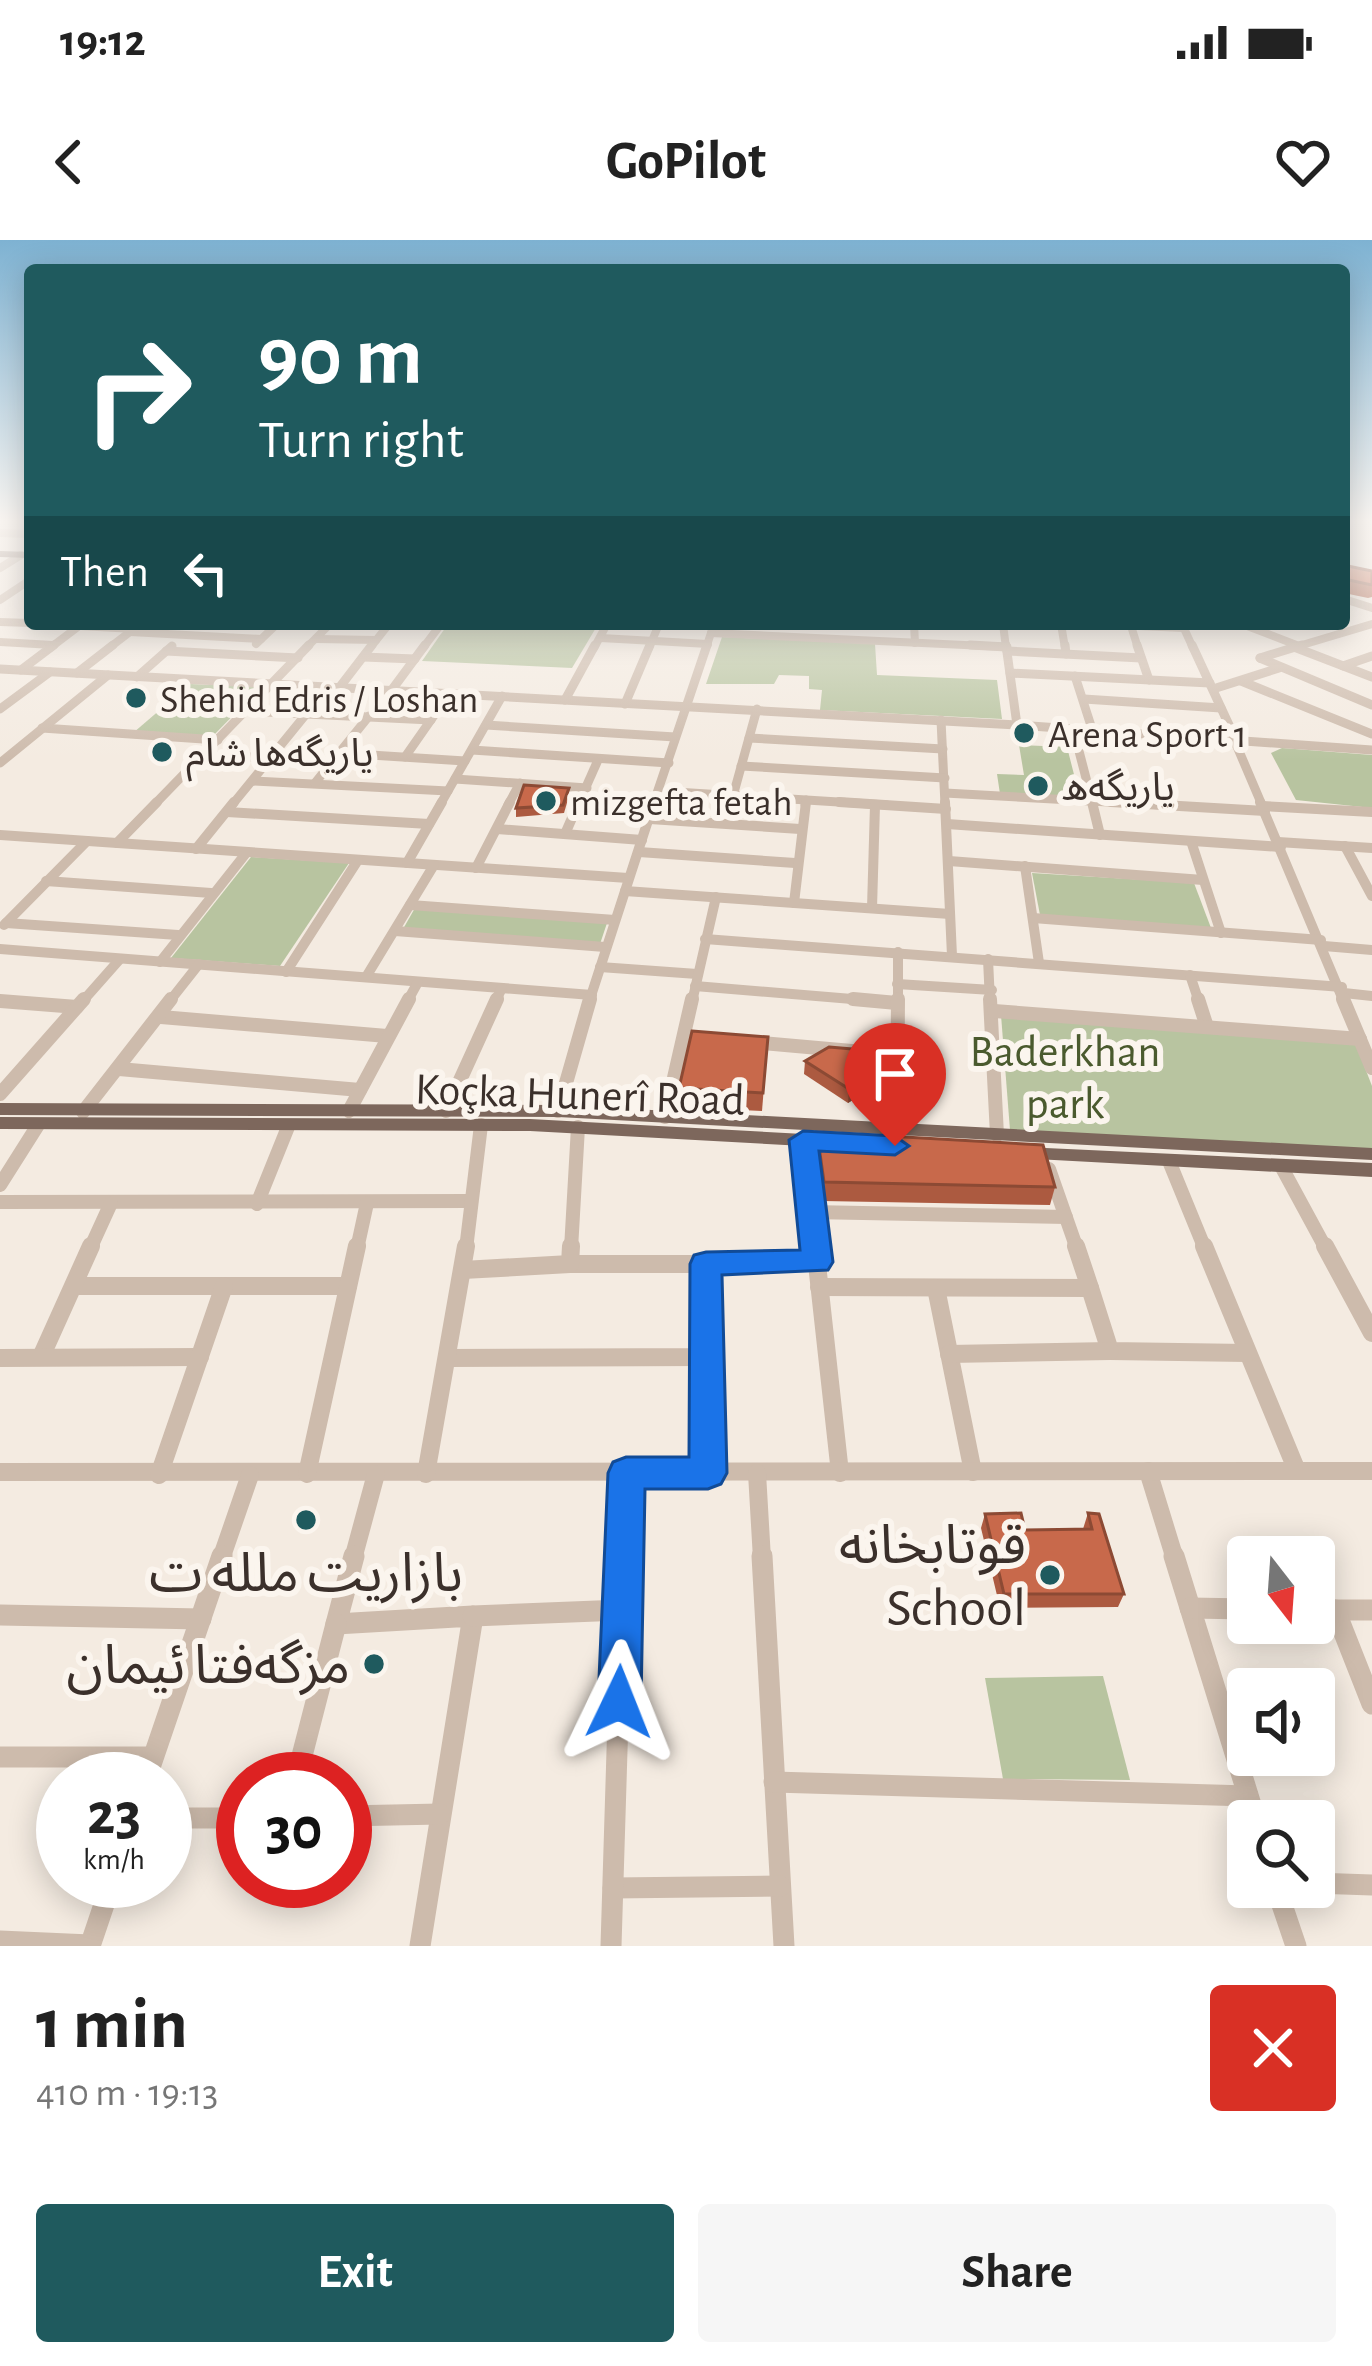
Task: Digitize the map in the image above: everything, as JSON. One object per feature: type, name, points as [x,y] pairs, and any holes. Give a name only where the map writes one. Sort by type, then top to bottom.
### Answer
[{"type":"main road","points":[[0,1109],[247,1119],[349,1111],[558,1111],[997,1135],[1372,1167]]},
{"type":"main road","name":"Koçka Hunerî Road","points":[[0,1123],[247,1119],[287,1126],[578,1127],[1169,1162],[1372,1167]]},
{"type":"street","points":[[1372,624],[1260,658],[1372,705]]},
{"type":"street","points":[[21,670],[74,630]]},
{"type":"street","points":[[77,673],[131,630]]},
{"type":"street","points":[[149,630],[261,639]]},
{"type":"street","points":[[243,656],[271,630]]},
{"type":"street","points":[[117,843],[324,630]]},
{"type":"street","points":[[339,688],[384,630]]},
{"type":"street","points":[[392,691],[437,630]]},
{"type":"street","points":[[565,700],[604,630]]},
{"type":"street","points":[[625,704],[656,630]]},
{"type":"street","points":[[833,639],[834,630]]},
{"type":"street","points":[[914,630],[915,643]]},
{"type":"street","points":[[1004,630],[1017,724]]},
{"type":"street","points":[[1062,630],[1066,654]]},
{"type":"street","points":[[1132,630],[1149,680]]},
{"type":"street","points":[[1185,630],[1343,990],[1372,1068]]},
{"type":"street","points":[[1256,630],[1372,677]]},
{"type":"street","points":[[601,638],[651,640],[711,634],[1141,658]]},
{"type":"street","points":[[558,1111],[605,947],[711,634]]},
{"type":"street","points":[[137,676],[185,635]]},
{"type":"street","points":[[316,639],[376,640]]},
{"type":"street","points":[[0,642],[53,645]]},
{"type":"street","points":[[166,652],[298,658]]},
{"type":"street","points":[[1342,666],[1372,656]]},
{"type":"street","points":[[363,657],[415,659]]},
{"type":"street","points":[[1010,673],[1211,686],[1279,668]]},
{"type":"street","points":[[0,669],[1017,724],[1372,750]]},
{"type":"street","points":[[0,709],[50,672]]},
{"type":"street","points":[[0,763],[108,675]]},
{"type":"street","points":[[1075,676],[1092,729]]},
{"type":"street","points":[[1241,681],[1372,734]]},
{"type":"street","points":[[405,757],[449,694]]},
{"type":"street","points":[[0,696],[16,697]]},
{"type":"street","points":[[406,863],[502,697]]},
{"type":"street","points":[[1084,699],[1221,708]]},
{"type":"street","points":[[734,796],[757,709]]},
{"type":"street","points":[[246,711],[431,720]]},
{"type":"street","points":[[196,849],[307,713]]},
{"type":"street","points":[[315,783],[369,716]]},
{"type":"street","points":[[941,720],[952,956]]},
{"type":"street","points":[[486,724],[675,736]]},
{"type":"street","points":[[42,728],[218,740]]},
{"type":"street","points":[[1073,728],[1100,835]]},
{"type":"street","points":[[749,738],[943,749]]},
{"type":"street","points":[[0,742],[23,743]]},
{"type":"street","points":[[339,754],[669,764]]},
{"type":"street","points":[[204,755],[271,758]]},
{"type":"street","points":[[565,834],[598,760]]},
{"type":"street","points":[[741,766],[945,778]]},
{"type":"street","points":[[455,778],[586,788]]},
{"type":"street","points":[[252,781],[448,790]]},
{"type":"street","points":[[476,868],[520,783]]},
{"type":"street","points":[[659,791],[946,809]]},
{"type":"street","points":[[946,793],[1372,812]]},
{"type":"street","points":[[794,903],[795,863],[806,800]]},
{"type":"street","points":[[872,908],[875,805]]},
{"type":"street","points":[[226,812],[429,824]]},
{"type":"street","points":[[650,819],[800,829]]},
{"type":"street","points":[[947,824],[1372,848]]},
{"type":"street","points":[[497,829],[795,863]]},
{"type":"street","points":[[0,849],[7,836],[117,843],[476,868],[716,898],[950,914]]},
{"type":"street","points":[[3,926],[87,841]]},
{"type":"street","points":[[1191,841],[1221,933]]},
{"type":"street","points":[[1346,846],[1372,896]]},
{"type":"street","points":[[160,962],[247,852]]},
{"type":"street","points":[[286,972],[358,860]]},
{"type":"street","points":[[949,861],[1203,880]]},
{"type":"street","points":[[366,977],[434,865]]},
{"type":"street","points":[[1025,866],[1039,963]]},
{"type":"street","points":[[46,881],[211,893]]},
{"type":"street","points":[[665,1117],[716,898]]},
{"type":"street","points":[[410,905],[615,920]]},
{"type":"street","points":[[1033,918],[1372,950]]},
{"type":"street","points":[[3,926],[178,935]]},
{"type":"street","points":[[395,931],[605,947]]},
{"type":"street","points":[[705,939],[1190,975],[1372,995]]},
{"type":"street","points":[[0,949],[592,995]]},
{"type":"street","points":[[897,1130],[898,952]]},
{"type":"street","points":[[0,1094],[120,959]]},
{"type":"street","points":[[988,959],[997,1135]]},
{"type":"street","points":[[83,1112],[199,964]]},
{"type":"street","points":[[600,967],[897,1003]]},
{"type":"street","points":[[1190,975],[1207,1028]]},
{"type":"street","points":[[349,1111],[418,982]]},
{"type":"street","points":[[897,984],[992,990]]},
{"type":"street","points":[[446,1111],[502,988]]},
{"type":"street","points":[[0,1000],[77,1007]]},
{"type":"street","points":[[994,1011],[1366,1046]]},
{"type":"street","points":[[161,1017],[387,1036]]},
{"type":"street","points":[[685,1036],[709,1039]]},
{"type":"street","points":[[732,1040],[897,1054]]},
{"type":"street","points":[[119,1070],[360,1090]]},
{"type":"street","points":[[0,1185],[38,1125]]},
{"type":"street","points":[[426,1474],[463,1270],[481,1125]]},
{"type":"street","points":[[257,1204],[287,1126]]},
{"type":"street","points":[[570,1264],[578,1127]]},
{"type":"street","points":[[803,1140],[840,1473]]},
{"type":"street","points":[[1169,1162],[1297,1471]]},
{"type":"street","points":[[1281,1166],[1372,1333]]},
{"type":"street","points":[[1049,1168],[1110,1352]]},
{"type":"street","points":[[0,1202],[469,1201]]},
{"type":"street","points":[[41,1357],[111,1203]]},
{"type":"street","points":[[307,1474],[367,1204]]},
{"type":"street","points":[[811,1212],[1066,1217]]},
{"type":"street","points":[[463,1270],[817,1262]]},
{"type":"street","points":[[706,1264],[708,1473]]},
{"type":"street","points":[[74,1286],[348,1286]]},
{"type":"street","points":[[159,1475],[224,1286]]},
{"type":"street","points":[[820,1287],[1090,1288]]},
{"type":"street","points":[[936,1288],[973,1472]]},
{"type":"street","points":[[949,1354],[1247,1353]]},
{"type":"street","points":[[0,1358],[200,1357]]},
{"type":"street","points":[[447,1358],[704,1357]]},
{"type":"street","points":[[0,1472],[1372,1471]]},
{"type":"street","points":[[1148,1472],[1249,1800]]},
{"type":"street","points":[[611,1946],[626,1473]]},
{"type":"street","points":[[757,1473],[784,1946]]},
{"type":"street","points":[[303,1752],[376,1474]]},
{"type":"street","points":[[155,1752],[250,1475]]},
{"type":"street","points":[[1190,1608],[1227,1609]]},
{"type":"street","points":[[336,1624],[622,1610]]},
{"type":"street","points":[[1335,1610],[1372,1610]]},
{"type":"street","points":[[0,1615],[201,1618]]},
{"type":"street","points":[[420,1946],[473,1616]]},
{"type":"street","points":[[1335,1632],[1372,1704]]},
{"type":"street","points":[[0,1757],[36,1760]]},
{"type":"street","points":[[774,1781],[1248,1796]]},
{"type":"street","points":[[372,1815],[440,1814]]},
{"type":"street","points":[[1335,1884],[1372,1885]]},
{"type":"street","points":[[613,1888],[780,1886]]},
{"type":"street","points":[[0,1941],[90,1946],[103,1908]]},
{"type":"street","points":[[1283,1908],[1295,1946]]},
{"type":"green space","points":[[444,630],[595,630],[572,668],[422,661]]},
{"type":"green space","points":[[722,637],[875,644],[877,675],[997,680],[1002,719],[820,710],[822,690],[809,689],[809,676],[779,675],[774,684],[706,684]]},
{"type":"green space","points":[[190,684],[261,687],[212,737],[133,733]]},
{"type":"green space","points":[[1019,745],[1067,747],[1080,798],[1000,794],[997,774],[1024,775]]},
{"type":"green space","points":[[1282,748],[1372,755],[1372,808],[1296,800],[1271,753]]},
{"type":"green space","points":[[251,857],[349,863],[280,966],[171,958]]},
{"type":"green space","points":[[1032,873],[1194,883],[1211,928],[1040,915]]},
{"type":"green space","points":[[415,908],[607,923],[600,944],[403,929]]},
{"type":"green space","name":"Baderkhan park","points":[[1001,1015],[1355,1042],[1372,1086],[1372,1149],[1010,1130]]},
{"type":"green space","points":[[1103,1676],[1130,1780],[1003,1779],[985,1678]]},
{"type":"building","points":[[524,785],[569,788],[563,805],[516,808]]},
{"type":"building","points":[[692,1031],[768,1037],[763,1093],[679,1088]]},
{"type":"building","points":[[829,1047],[864,1050],[888,1066],[849,1089],[805,1061]]},
{"type":"building","points":[[817,1132],[1043,1145],[1055,1187],[824,1182]]},
{"type":"building","name":"قوتابخانه‌ School","points":[[1021,1513],[1025,1530],[1092,1529],[1088,1513],[1099,1514],[1124,1594],[1004,1594],[985,1514]]},
{"type":"place","name":"Shehid Edris / Loshan","points":[[136,698]]},
{"type":"place","name":"Arena Sport 1","points":[[1024,733]]},
{"type":"place","name":"ياريگه‌ها شام","points":[[162,752]]},
{"type":"place","name":"یاریگه‌ه","points":[[1038,786]]},
{"type":"place","name":"mizgefta fetah","points":[[546,801]]},
{"type":"place","name":"بازاريت ملله ت","points":[[306,1520]]},
{"type":"place","name":"قوتابخانه‌ School","points":[[1050,1575]]},
{"type":"place","name":"مزگەفتا ئيمان","points":[[374,1664]]},
{"type":"route","points":[[619,1702],[626,1473],[708,1473],[706,1264],[817,1262],[803,1140],[895,1146]]}]
